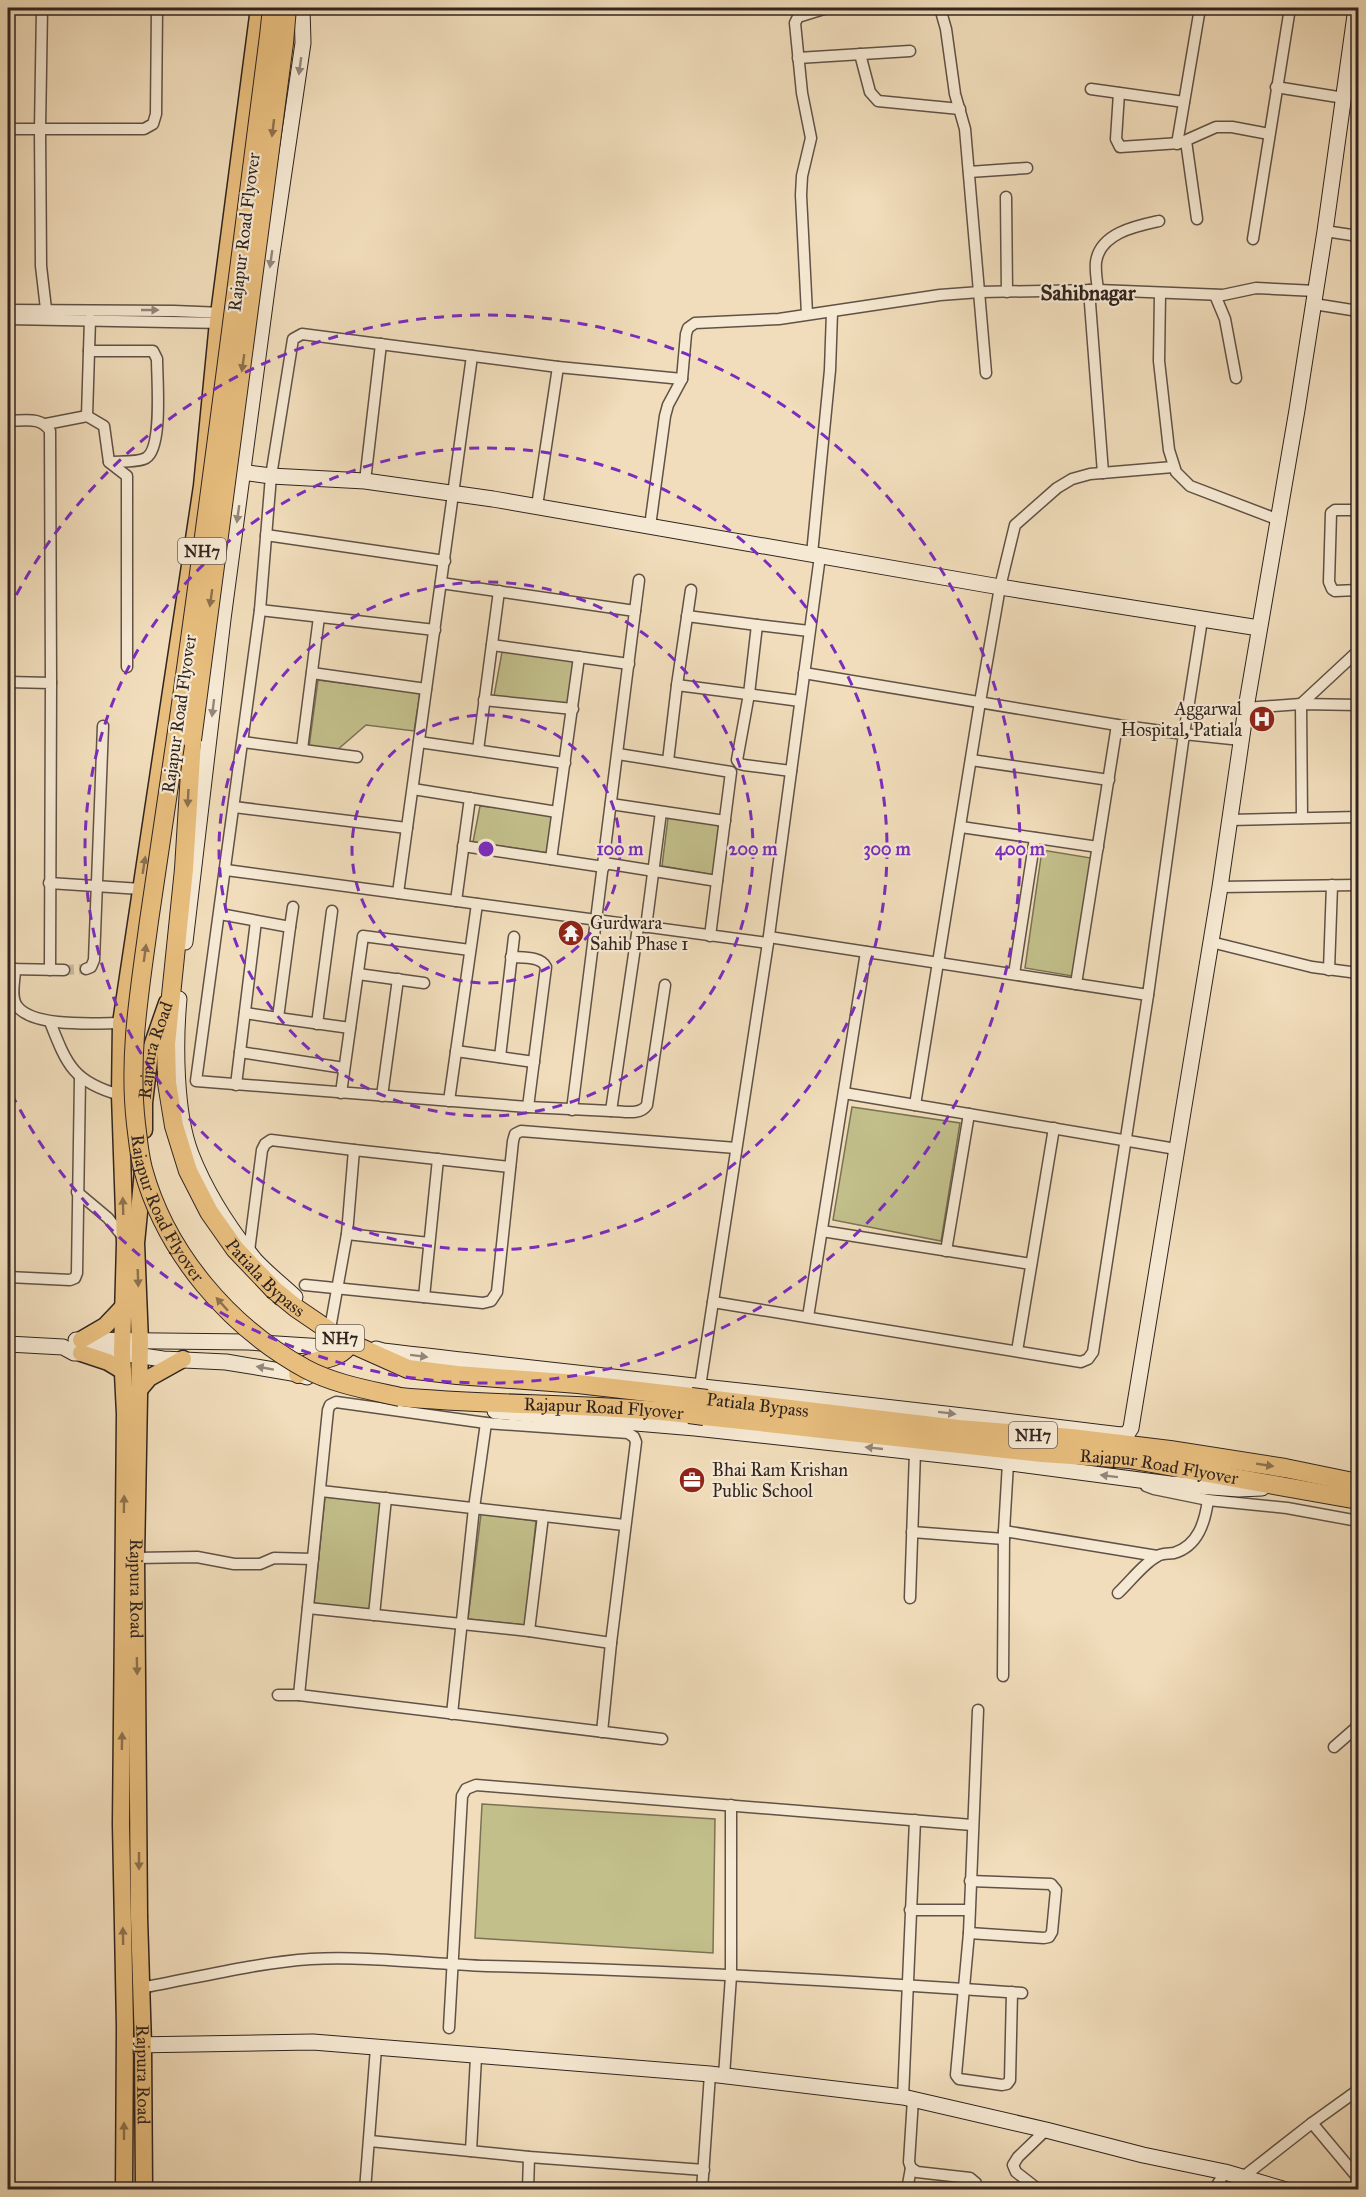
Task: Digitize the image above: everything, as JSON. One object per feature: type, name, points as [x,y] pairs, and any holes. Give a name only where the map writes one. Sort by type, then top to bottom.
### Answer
[{"type":"highway","name":"Rajapur Road Flyover","points":[[272,8],[191,636],[136,1010],[133,1094],[142,1167],[154,1201],[177,1246],[196,1274],[223,1306],[251,1332],[309,1371],[352,1387],[400,1397],[441,1401],[698,1407],[877,1436],[1042,1453],[1129,1459],[1293,1488]]},
{"type":"highway","name":"Rajapur Road Flyover","points":[[192,740],[252,296],[287,8]]},
{"type":"highway","name":"Rajpura Road","points":[[166,1044],[184,869],[192,740]]},
{"type":"highway","name":"Patiala Bypass","points":[[166,1044],[167,1083],[174,1126],[188,1171],[209,1212],[235,1249],[274,1290],[346,1341],[408,1369],[578,1384],[698,1407],[1071,1438],[1286,1468],[1359,1483]]},
{"type":"highway","points":[[298,1374],[299,1368],[303,1365],[332,1359],[347,1349],[346,1341]]},
{"type":"highway","name":"NH7","points":[[1293,1488],[1359,1500]]},
{"type":"main road","name":"Rajpura Road","points":[[144,2190],[136,1558],[138,1391],[123,1307],[121,1023],[204,468],[259,8]]},
{"type":"main road","name":"Rajpura Road","points":[[124,2190],[121,1824],[125,1414],[123,1371],[131,1348],[136,1243],[142,1184],[144,1103],[150,1052],[171,993]]},
{"type":"main road","points":[[123,1307],[81,1346],[123,1371]]},
{"type":"main road","points":[[138,1391],[149,1378],[183,1359]]},
{"type":"street","points":[[42,8],[41,266],[46,309]]},
{"type":"street","points":[[8,129],[144,129],[153,124],[156,114],[157,8]]},
{"type":"street","points":[[302,8],[303,43],[243,472],[178,1007],[181,1112],[190,1152],[210,1196],[256,1261],[296,1299],[366,1345],[383,1352],[698,1407],[915,1452],[1239,1489],[1293,1488]]},
{"type":"street","points":[[807,314],[801,195],[802,176],[811,138],[802,93],[796,20],[827,8]]},
{"type":"street","points":[[940,8],[946,29],[955,94],[965,129],[986,373]]},
{"type":"street","points":[[1197,219],[1181,142],[1184,102],[1200,8]]},
{"type":"street","points":[[1253,239],[1290,8]]},
{"type":"street","points":[[131,1348],[183,1359],[226,1362],[298,1374],[404,1402],[949,1413],[1121,1436],[1127,1434],[1131,1428],[1220,887],[1259,628],[1315,298],[1356,8]]},
{"type":"street","points":[[798,58],[910,51]]},
{"type":"street","points":[[860,54],[870,92],[878,101],[960,109]]},
{"type":"street","points":[[1276,87],[1344,98]]},
{"type":"street","points":[[1091,88],[1184,102]]},
{"type":"street","points":[[1119,93],[1116,139],[1120,147],[1181,142],[1216,127],[1232,127],[1269,134]]},
{"type":"street","points":[[969,172],[1027,168]]},
{"type":"street","points":[[1006,197],[1007,292]]},
{"type":"street","points":[[1103,473],[1094,290],[1096,264],[1104,246],[1122,231],[1159,221]]},
{"type":"street","points":[[1325,231],[1359,236]]},
{"type":"street","points":[[650,526],[665,416],[668,405],[682,379],[686,334],[688,328],[694,323],[746,322],[832,312],[940,295],[980,292],[1094,290],[1230,295],[1256,288],[1315,298],[1359,311]]},
{"type":"street","points":[[1160,293],[1161,381],[1173,467],[1191,486],[1279,520]]},
{"type":"street","points":[[1215,295],[1225,319],[1236,378]]},
{"type":"street","points":[[8,310],[46,309],[263,320]]},
{"type":"street","points":[[698,1407],[768,940],[804,673],[816,555],[830,370],[832,312]]},
{"type":"street","points":[[8,319],[222,318]]},
{"type":"street","points":[[87,416],[90,319]]},
{"type":"street","points":[[196,1082],[260,610],[271,476],[293,339],[302,334],[558,367],[682,379]]},
{"type":"street","points":[[364,481],[381,344]]},
{"type":"street","points":[[89,351],[153,351],[157,359],[157,437],[154,451],[145,459],[109,462]]},
{"type":"street","points":[[398,893],[472,356]]},
{"type":"street","points":[[537,507],[558,367]]},
{"type":"street","points":[[46,424],[87,416],[104,426],[109,462],[126,476],[128,666]]},
{"type":"street","points":[[8,421],[38,420],[46,424],[50,431],[50,970]]},
{"type":"street","points":[[915,1105],[980,702],[1000,587],[1015,525],[1057,488],[1072,479],[1090,474],[1173,467]]},
{"type":"street","points":[[204,468],[271,476],[364,481],[454,494],[1000,587],[1259,628]]},
{"type":"street","points":[[1359,510],[1335,510],[1331,513],[1329,582],[1335,591],[1359,590]]},
{"type":"street","points":[[266,535],[444,561]]},
{"type":"street","points":[[572,1110],[639,580]]},
{"type":"street","points":[[441,583],[635,610]]},
{"type":"street","points":[[668,761],[691,590]]},
{"type":"street","points":[[478,750],[499,591]]},
{"type":"street","points":[[260,610],[435,630]]},
{"type":"street","points":[[687,616],[809,631]]},
{"type":"street","points":[[302,749],[319,617]]},
{"type":"street","points":[[713,1302],[1081,1362],[1088,1359],[1093,1352],[1148,995],[1202,620]]},
{"type":"street","points":[[757,625],[749,694],[737,760],[744,765],[791,771]]},
{"type":"street","points":[[492,645],[629,664]]},
{"type":"street","points":[[1302,818],[1300,704],[1359,651]]},
{"type":"street","points":[[550,859],[579,657]]},
{"type":"street","points":[[312,673],[426,689]]},
{"type":"street","points":[[804,673],[1118,725],[1241,740]]},
{"type":"street","points":[[8,682],[51,683]]},
{"type":"street","points":[[677,685],[800,700]]},
{"type":"street","points":[[484,700],[573,709]]},
{"type":"street","points":[[1246,708],[1300,704],[1359,705]]},
{"type":"street","points":[[1076,984],[1118,725]]},
{"type":"street","points":[[86,969],[91,967],[94,960],[103,726]]},
{"type":"street","points":[[243,742],[357,757]]},
{"type":"street","points":[[419,742],[565,763]]},
{"type":"street","points":[[618,754],[731,772],[710,936]]},
{"type":"street","points":[[971,760],[1109,780]]},
{"type":"street","points":[[413,789],[557,812]]},
{"type":"street","points":[[456,902],[470,798]]},
{"type":"street","points":[[611,804],[725,821]]},
{"type":"street","points":[[234,807],[407,828]]},
{"type":"street","points":[[611,1111],[653,871],[661,812]]},
{"type":"street","points":[[1230,820],[1359,817]]},
{"type":"street","points":[[961,827],[1098,848]]},
{"type":"street","points":[[1014,974],[1035,838]]},
{"type":"street","points":[[463,846],[717,881]]},
{"type":"street","points":[[226,870],[710,936],[768,940],[866,952],[1148,995]]},
{"type":"street","points":[[49,883],[141,889]]},
{"type":"street","points":[[1329,970],[1332,885]]},
{"type":"street","points":[[1220,887],[1359,885]]},
{"type":"street","points":[[449,1101],[477,904]]},
{"type":"street","points":[[278,1018],[293,907]]},
{"type":"street","points":[[317,1024],[332,911]]},
{"type":"street","points":[[220,914],[290,927]]},
{"type":"street","points":[[236,1085],[256,921]]},
{"type":"street","points":[[340,1093],[363,936],[470,950]]},
{"type":"street","points":[[500,1057],[514,937]]},
{"type":"street","points":[[1211,942],[1329,970],[1359,973]]},
{"type":"street","points":[[808,1317],[866,952]]},
{"type":"street","points":[[511,957],[540,960],[545,963],[546,967],[528,1107]]},
{"type":"street","points":[[64,970],[11,969],[16,1006],[23,1012],[50,1022],[121,1023]]},
{"type":"street","points":[[358,974],[424,983]]},
{"type":"street","points":[[382,1096],[398,980]]},
{"type":"street","points":[[179,1082],[572,1110],[638,1112],[644,1110],[647,1105],[665,985]]},
{"type":"street","points":[[245,1013],[350,1028]]},
{"type":"street","points":[[50,1022],[69,1065],[80,1078],[102,1090],[120,1095]]},
{"type":"street","points":[[456,1051],[534,1062]]},
{"type":"street","points":[[240,1052],[344,1068]]},
{"type":"street","points":[[8,1277],[70,1280],[75,1278],[77,1273],[80,1078]]},
{"type":"street","points":[[844,1093],[1176,1149]]},
{"type":"street","points":[[946,1251],[969,1114]]},
{"type":"street","points":[[1017,1351],[1054,1128]]},
{"type":"street","points":[[305,1285],[483,1303],[495,1298],[515,1134],[521,1131],[736,1148]]},
{"type":"street","points":[[249,1251],[262,1150],[271,1140],[510,1167]]},
{"type":"street","points":[[331,1323],[347,1234],[354,1150]]},
{"type":"street","points":[[424,1297],[438,1159]]},
{"type":"street","points":[[77,1192],[108,1218],[124,1238]]},
{"type":"street","points":[[822,1231],[1031,1264]]},
{"type":"street","points":[[347,1234],[429,1243]]},
{"type":"street","points":[[8,1344],[63,1347],[74,1353],[81,1346],[131,1348],[248,1342],[324,1347],[346,1341]]},
{"type":"street","points":[[299,1695],[330,1405],[336,1402],[486,1423],[628,1433],[634,1437],[636,1442],[610,1643],[602,1732]]},
{"type":"street","points":[[452,1714],[474,1508],[486,1423]]},
{"type":"street","points":[[910,1598],[915,1452]]},
{"type":"street","points":[[1003,1676],[1004,1535],[1008,1463]]},
{"type":"street","points":[[1137,1479],[1154,1489],[1209,1500],[1287,1508],[1359,1521]]},
{"type":"street","points":[[321,1491],[624,1525]]},
{"type":"street","points":[[374,1615],[386,1498]]},
{"type":"street","points":[[912,1532],[1004,1535],[1157,1556],[1176,1552],[1190,1545],[1205,1520],[1209,1500]]},
{"type":"street","points":[[529,1631],[543,1516]]},
{"type":"street","points":[[1118,1593],[1157,1556]]},
{"type":"street","points":[[136,1558],[197,1557],[234,1564],[260,1564],[274,1558],[313,1559]]},
{"type":"street","points":[[308,1608],[461,1623],[610,1643]]},
{"type":"street","points":[[278,1695],[299,1695],[662,1739]]},
{"type":"street","points":[[141,1988],[308,1959],[355,1958],[454,1965],[964,1988],[1017,1993],[1010,2080],[1007,2084],[963,2081],[956,2075],[964,1988],[969,1933],[978,1710]]},
{"type":"street","points":[[1334,1747],[1359,1726]]},
{"type":"street","points":[[449,2028],[462,1796],[466,1789],[476,1785],[972,1825]]},
{"type":"street","points":[[702,2190],[731,1976],[731,1805]]},
{"type":"street","points":[[907,2190],[911,2168],[909,2162],[907,1985],[915,1820]]},
{"type":"street","points":[[969,1933],[1044,1938],[1052,1932],[1056,1890],[1051,1884],[970,1881]]},
{"type":"street","points":[[910,1910],[969,1910]]},
{"type":"street","points":[[124,2045],[313,2042],[717,2075],[908,2098],[1143,2155],[1225,2172],[1286,2190]]},
{"type":"street","points":[[365,2190],[376,2048]]},
{"type":"street","points":[[471,2151],[476,2057]]},
{"type":"street","points":[[1243,2177],[1359,2090]]},
{"type":"street","points":[[1312,2123],[1359,2178]]},
{"type":"street","points":[[1039,2190],[1016,2172],[1013,2165],[1018,2157],[1046,2130]]},
{"type":"street","points":[[370,2141],[529,2157],[704,2170]]},
{"type":"street","points":[[528,2190],[529,2157]]},
{"type":"street","points":[[911,2168],[917,2172],[970,2178],[976,2183],[976,2190]]},
{"type":"street","points":[[1214,2190],[1225,2172]]},
{"type":"shaded area","points":[[502,652],[575,659],[569,706],[494,696]]},
{"type":"shaded area","points":[[318,680],[420,693],[414,731],[366,725],[336,751],[309,747]]},
{"type":"shaded area","points":[[480,806],[555,814],[549,853],[473,842]]},
{"type":"shaded area","points":[[668,818],[721,825],[714,875],[662,866]]},
{"type":"shaded area","points":[[1042,850],[1091,858],[1072,976],[1025,968]]},
{"type":"shaded area","points":[[852,1107],[960,1123],[941,1241],[833,1220]]},
{"type":"shaded area","points":[[325,1497],[382,1502],[370,1610],[314,1603]]},
{"type":"shaded area","points":[[481,1514],[536,1521],[525,1625],[468,1619]]},
{"type":"shaded area","points":[[482,1804],[715,1819],[713,1953],[475,1938]]},
{"type":"tunnel","points":[[64,970],[86,969]]},
{"type":"place","name":"Aggarwal Hospital, Patiala","points":[[1262,719]]},
{"type":"place","name":"Gurdwara Sahib Phase 1","points":[[571,933]]},
{"type":"place","name":"Bhai Ram Krishan Public School","points":[[692,1480]]},
{"type":"district","name":"Sahibnagar","points":[[1088,293]]}]
